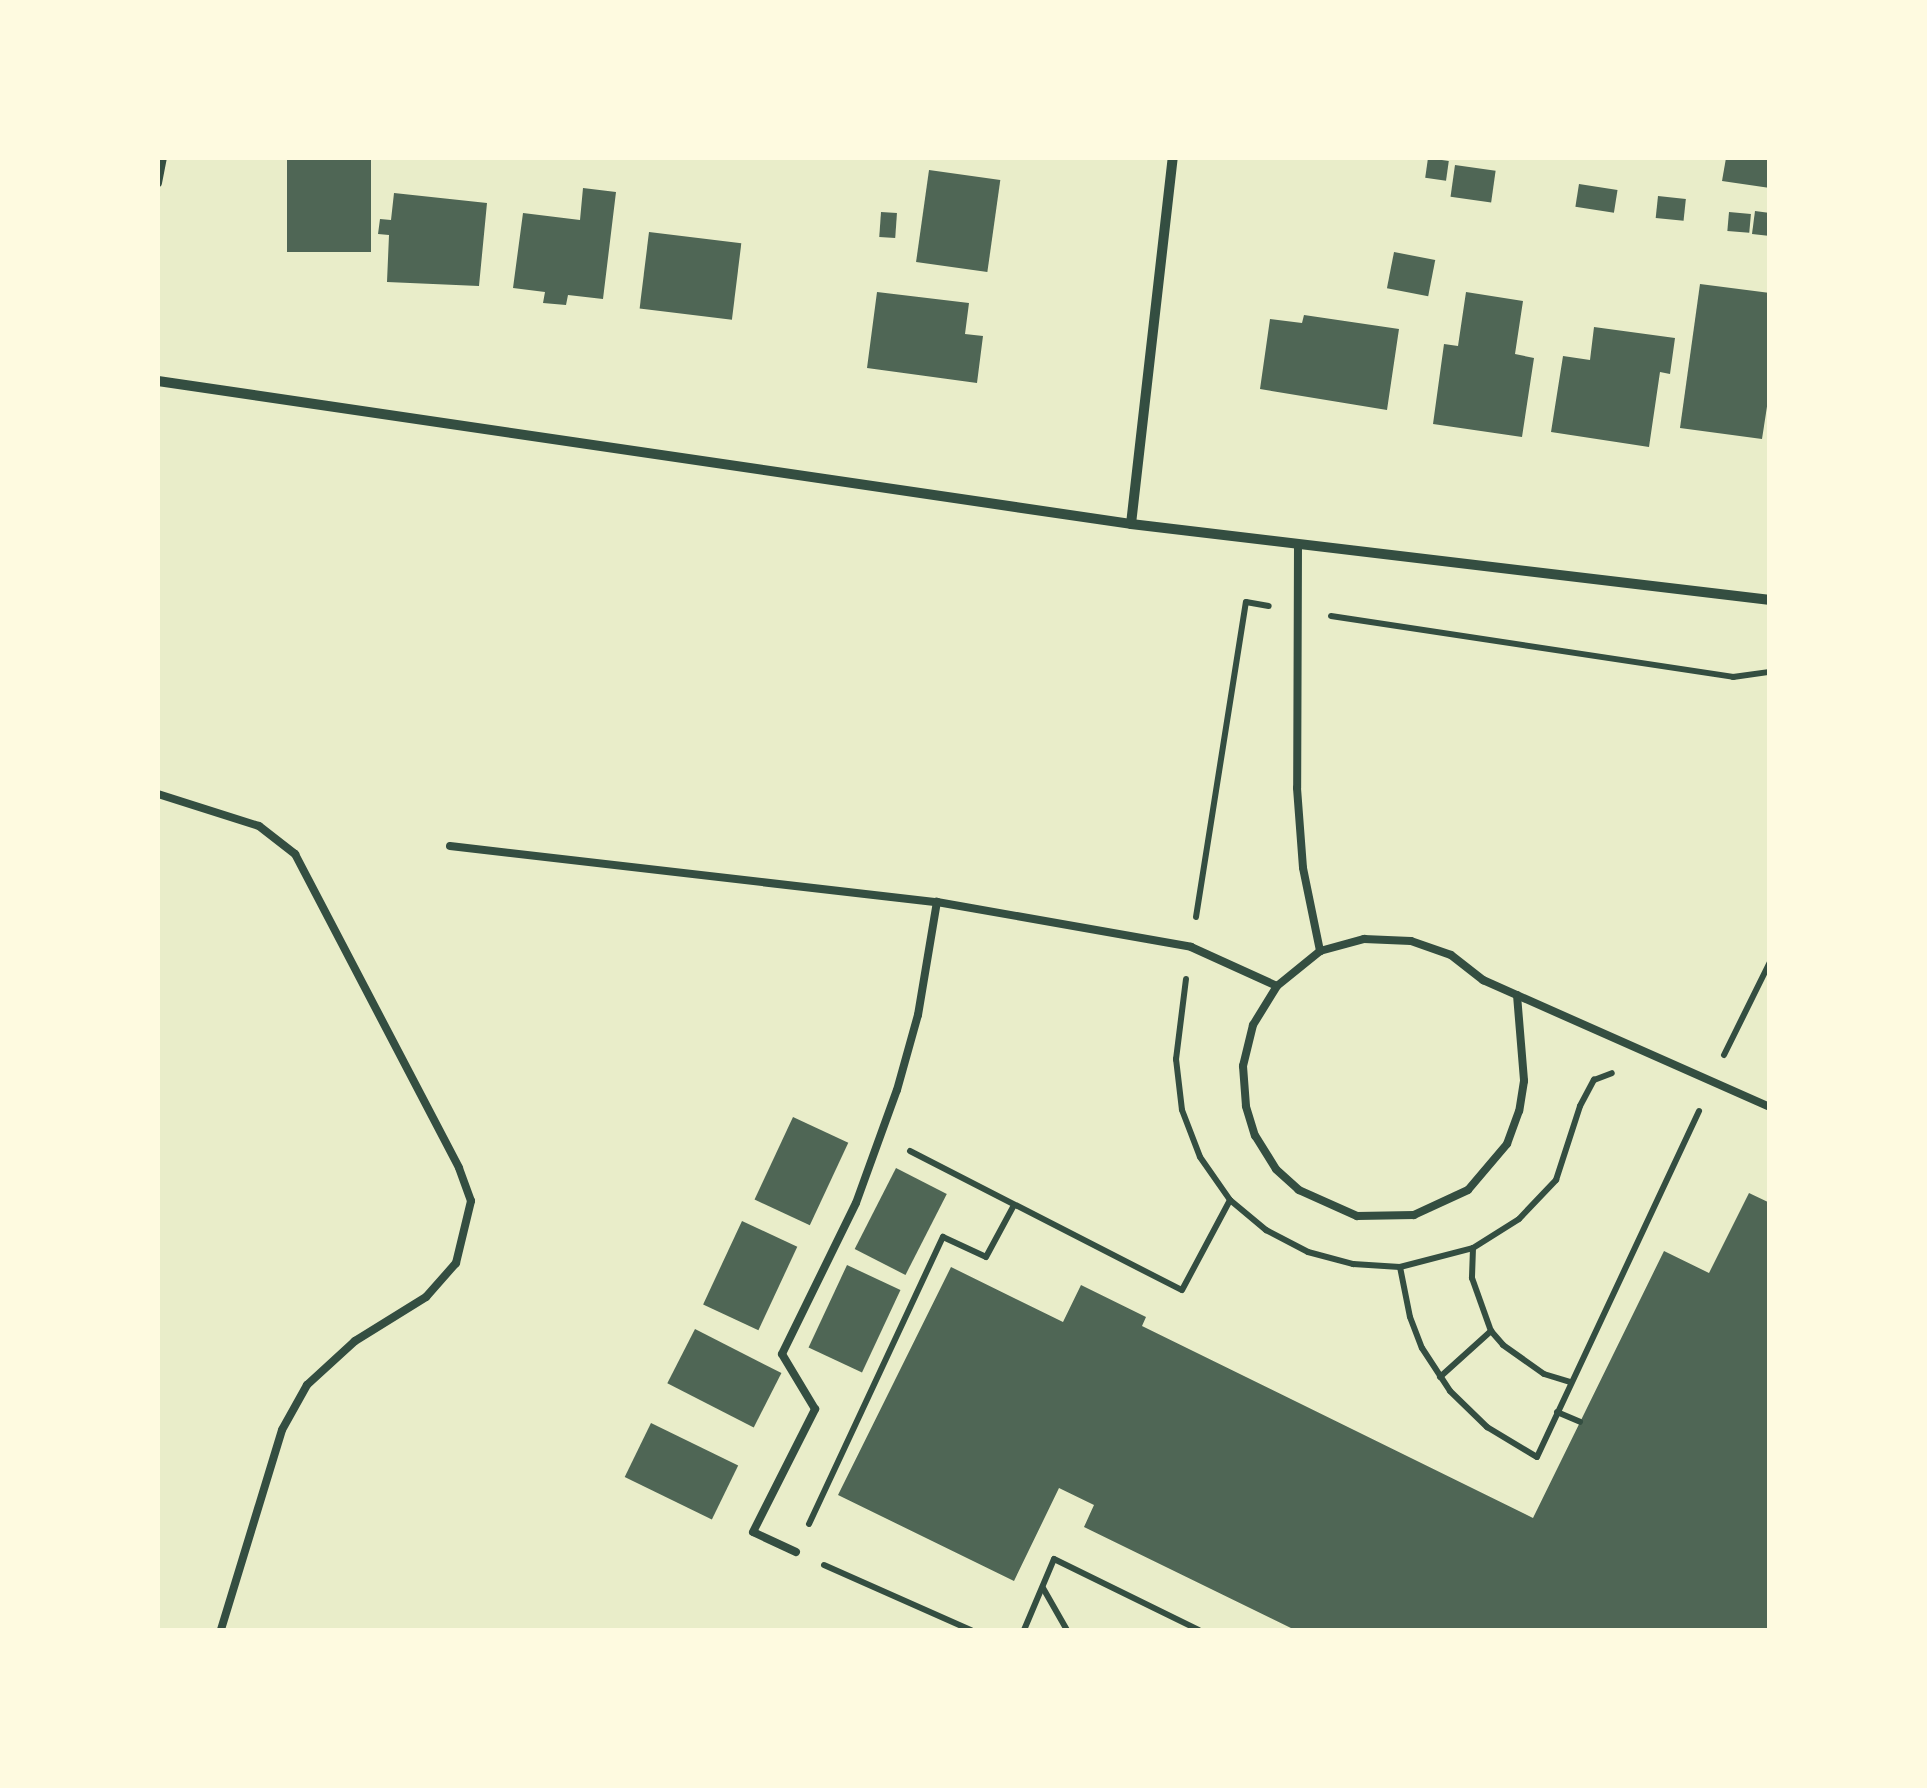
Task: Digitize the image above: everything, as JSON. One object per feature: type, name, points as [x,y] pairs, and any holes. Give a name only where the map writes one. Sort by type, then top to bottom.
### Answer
[{"type":"street","points":[[1131,524],[1173,158]]},
{"type":"street","points":[[158,380],[1131,524],[1770,600]]},
{"type":"lane","points":[[158,183],[163,158]]},
{"type":"lane","points":[[1298,545],[1297,788],[1303,868],[1320,951]]},
{"type":"lane","points":[[158,794],[259,826],[295,854],[459,1168],[470,1201],[466,1234],[456,1263],[426,1297],[355,1341],[307,1385],[282,1430],[221,1630]]},
{"type":"lane","points":[[450,846],[937,902],[1191,947],[1277,986]]},
{"type":"lane","points":[[796,1552],[753,1532],[814,1409],[782,1354],[856,1203],[881,1136],[918,1015],[937,902]]},
{"type":"lane","points":[[1517,996],[1524,1081],[1520,1111],[1507,1144],[1468,1190],[1414,1215],[1357,1216],[1299,1190],[1276,1169],[1256,1136],[1246,1106],[1243,1066],[1254,1024],[1277,986],[1320,951],[1364,939],[1412,940],[1451,955],[1483,980],[1770,1106]]},
{"type":"path","points":[[1732,1038],[1770,962]]},
{"type":"path","points":[[1400,1267],[1410,1317],[1440,1377],[1488,1427],[1536,1456],[1702,1106]]},
{"type":"path","points":[[881,1136],[1182,1290],[1230,1200]]},
{"type":"path","points":[[971,1630],[796,1552],[943,1237],[986,1258],[1014,1205]]},
{"type":"path","points":[[1472,1248],[1472,1278],[1492,1332],[1502,1346],[1544,1374],[1570,1382]]},
{"type":"path","points":[[1440,1377],[1492,1332]]},
{"type":"path","points":[[1557,1412],[1580,1422]]},
{"type":"path","points":[[1024,1630],[1054,1559],[1199,1630]]},
{"type":"path","points":[[1042,1586],[1067,1630]]},
{"type":"building","points":[[287,158],[371,158],[371,252],[287,252]]},
{"type":"building","points":[[1428,158],[1449,161],[1446,181],[1425,178]]},
{"type":"building","points":[[1726,158],[1770,158],[1770,188],[1722,181]]},
{"type":"building","points":[[1455,165],[1496,171],[1491,202],[1451,197]]},
{"type":"building","points":[[929,170],[1000,180],[987,272],[916,262]]},
{"type":"building","points":[[1579,184],[1618,190],[1614,213],[1575,207]]},
{"type":"building","points":[[583,188],[616,192],[603,299],[568,295],[566,305],[543,303],[545,292],[513,288],[523,213],[580,220]]},
{"type":"building","points":[[394,193],[487,203],[479,286],[387,282],[389,235],[378,234],[380,219],[391,220]]},
{"type":"building","points":[[1658,196],[1686,199],[1684,221],[1656,218]]},
{"type":"building","points":[[1755,211],[1770,213],[1770,236],[1752,234]]},
{"type":"building","points":[[881,212],[897,213],[895,238],[879,237]]},
{"type":"building","points":[[1729,212],[1751,214],[1749,233],[1727,231]]},
{"type":"building","points":[[649,232],[741,243],[732,320],[640,308]]},
{"type":"building","points":[[1394,252],[1435,260],[1428,296],[1387,288]]},
{"type":"building","points":[[1700,284],[1770,293],[1770,387],[1762,439],[1680,428]]},
{"type":"building","points":[[877,292],[969,303],[965,334],[983,336],[977,383],[867,368]]},
{"type":"building","points":[[1466,292],[1523,301],[1515,354],[1534,358],[1522,437],[1433,424],[1444,344],[1458,346]]},
{"type":"building","points":[[1304,315],[1399,329],[1387,410],[1260,389],[1270,319],[1302,323]]},
{"type":"building","points":[[1594,327],[1675,338],[1670,374],[1660,372],[1649,447],[1551,432],[1563,356],[1590,360]]},
{"type":"building","points":[[793,1117],[848,1143],[810,1225],[755,1199]]},
{"type":"building","points":[[896,1168],[947,1194],[905,1275],[855,1249]]},
{"type":"building","points":[[1749,1193],[1770,1203],[1768,1630],[1295,1630],[1084,1527],[1094,1505],[1059,1488],[1014,1581],[838,1495],[951,1267],[1063,1322],[1081,1285],[1146,1317],[1142,1326],[1533,1518],[1664,1251],[1709,1273]]},
{"type":"building","points":[[742,1221],[797,1247],[758,1330],[703,1304]]},
{"type":"building","points":[[847,1265],[900,1290],[862,1372],[809,1347]]},
{"type":"building","points":[[695,1329],[781,1373],[754,1427],[667,1383]]},
{"type":"building","points":[[651,1423],[738,1466],[712,1519],[625,1477]]}]
